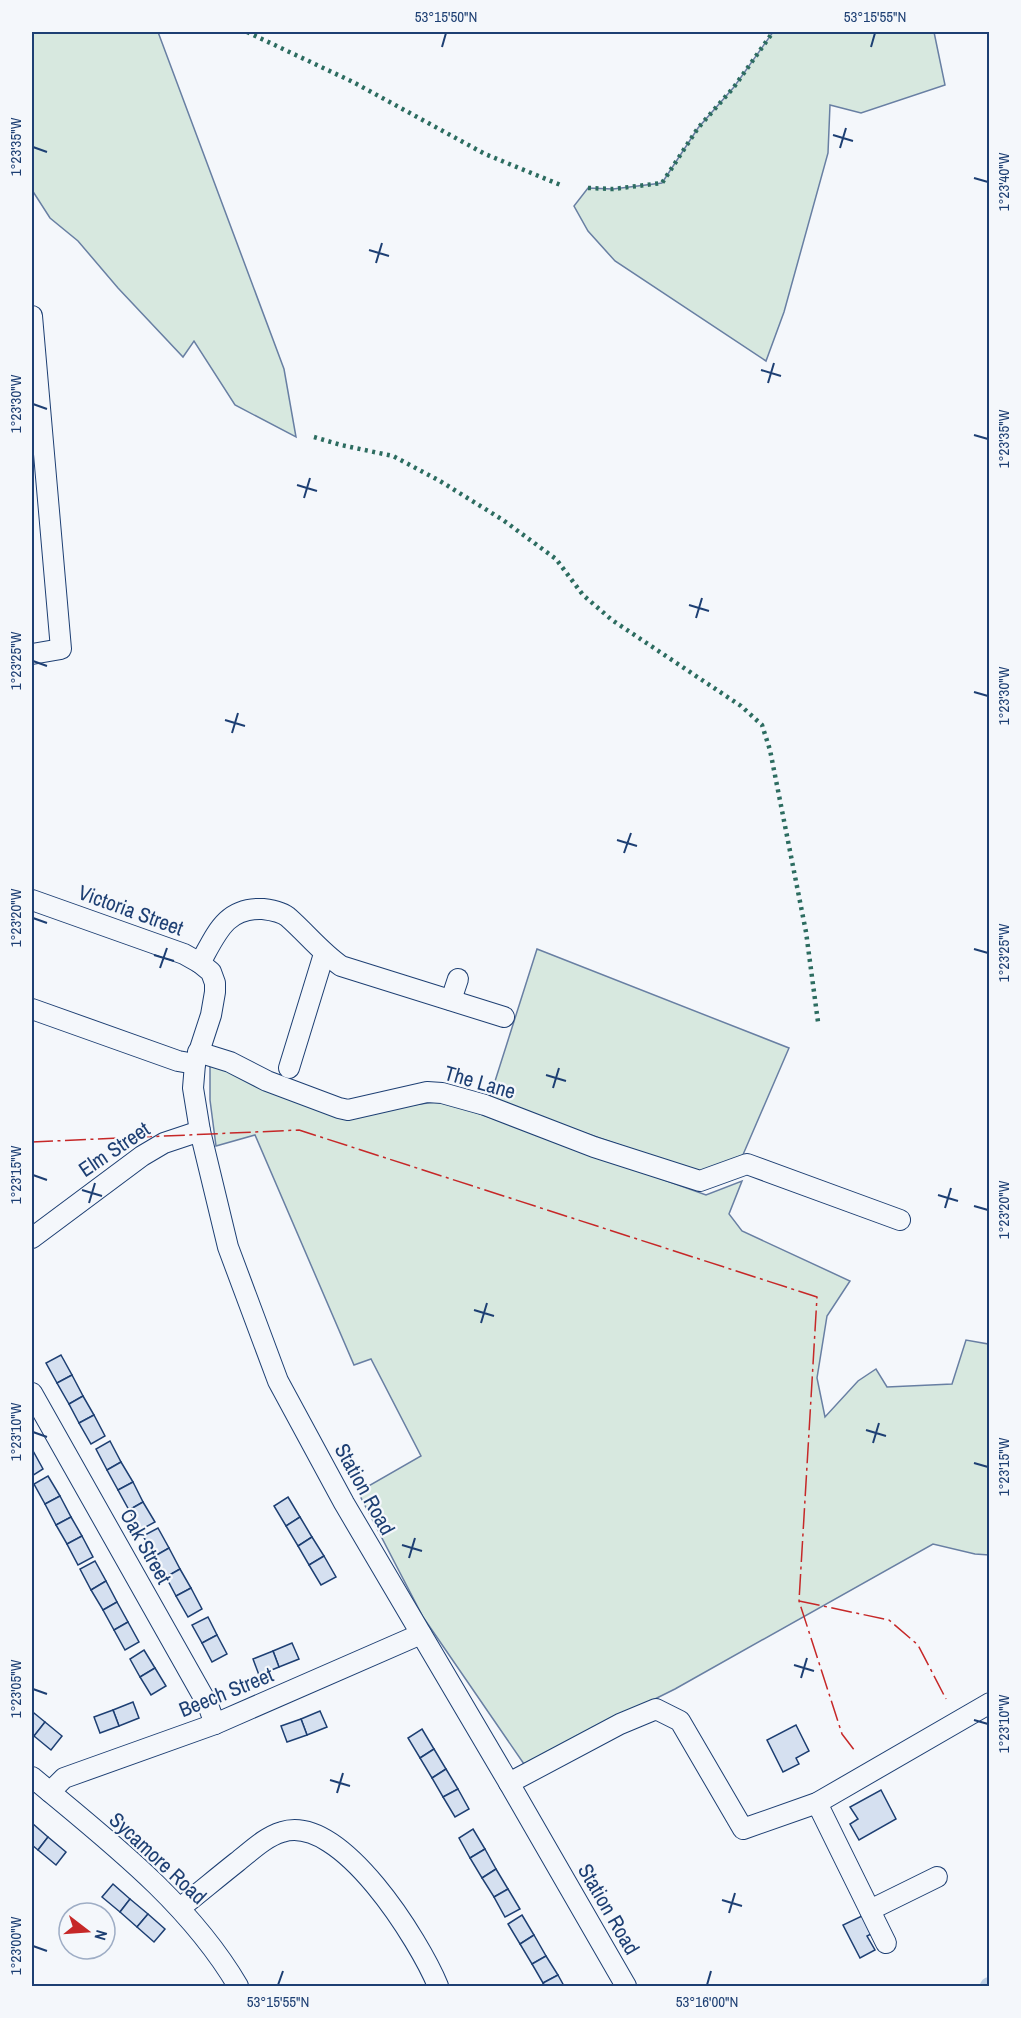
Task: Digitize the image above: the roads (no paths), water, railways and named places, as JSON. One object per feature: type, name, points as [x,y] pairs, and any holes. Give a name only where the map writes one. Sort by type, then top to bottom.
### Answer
[{"type":"street","points":[[32,316],[61,649],[32,654]]},
{"type":"street","name":"Victoria Street","points":[[32,900],[184,954],[206,967]]},
{"type":"street","points":[[206,967],[222,925],[237,912],[252,908],[269,909],[287,916],[324,954],[340,966],[504,1017]]},
{"type":"street","points":[[289,1068],[324,954]]},
{"type":"street","name":"Station Road","points":[[206,967],[215,982],[215,992],[211,1015],[197,1058],[193,1088],[200,1131],[228,1247],[278,1381],[344,1503],[626,1986]]},
{"type":"street","points":[[451,1000],[458,979]]},
{"type":"street","name":"The Lane","points":[[32,1008],[178,1060],[197,1058],[230,1062],[267,1081],[348,1110],[427,1092],[442,1093],[485,1105],[594,1148],[700,1181],[747,1164],[900,1220]]},
{"type":"street","name":"Elm Street","points":[[32,1238],[142,1156],[164,1143],[200,1131]]},
{"type":"street","name":"Oak Street","points":[[32,1393],[207,1705],[215,1724]]},
{"type":"street","name":"Beech Street","points":[[50,1792],[64,1778],[215,1724],[421,1634]]},
{"type":"street","points":[[509,1783],[620,1724],[656,1709],[680,1721],[743,1829],[817,1803],[990,1702]]},
{"type":"street","name":"Sycamore Road","points":[[32,1777],[180,1908],[230,1972],[238,1986]]},
{"type":"street","points":[[817,1803],[886,1943]]},
{"type":"street","points":[[180,1908],[267,1838],[285,1831],[304,1831],[326,1839],[346,1852],[401,1918],[432,1970],[438,1986]]},
{"type":"street","points":[[870,1910],[937,1877]]}]
